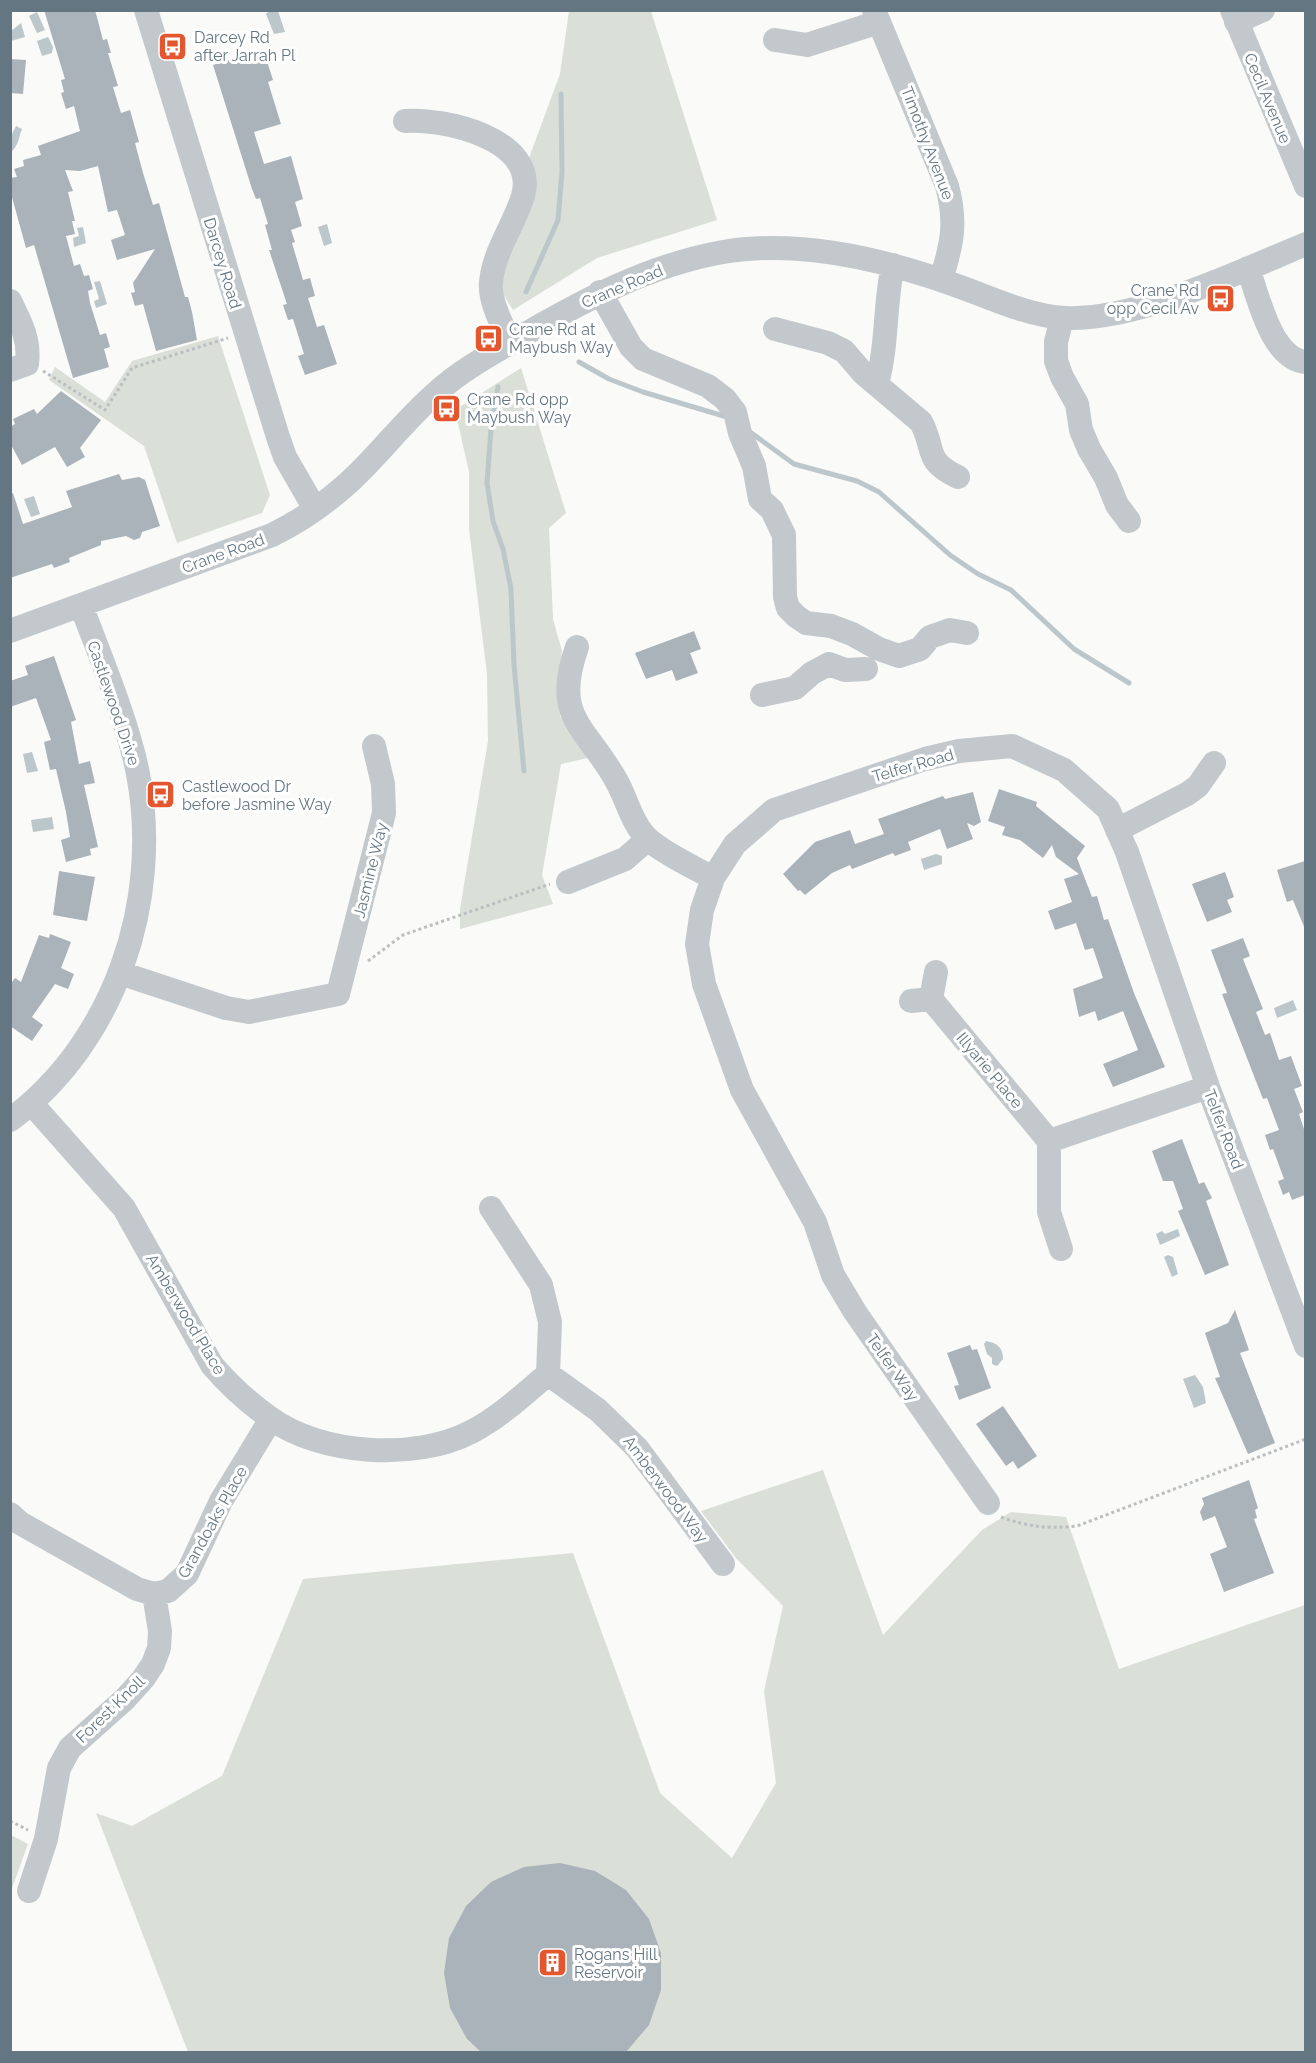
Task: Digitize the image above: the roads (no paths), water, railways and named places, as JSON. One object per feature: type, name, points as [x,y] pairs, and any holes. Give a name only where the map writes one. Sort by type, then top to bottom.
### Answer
[{"type":"street","name":"Darcey Road","points":[[146,10],[244,333],[285,457],[315,508]]},
{"type":"street","points":[[1234,16],[1263,10]]},
{"type":"street","points":[[775,40],[807,45],[877,16]]},
{"type":"street","name":"Timothy Avenue","points":[[877,16],[947,186],[954,211],[954,232],[941,280]]},
{"type":"street","name":"Cecil Avenue","points":[[1234,16],[1305,186]]},
{"type":"street","points":[[405,121],[425,120],[445,123],[480,134],[508,152],[518,165],[525,181],[523,197],[498,255],[490,283],[494,303],[510,343]]},
{"type":"street","name":"Crane Road","points":[[10,631],[272,535],[336,494],[402,424],[439,390],[510,343],[600,292],[690,260],[745,249],[799,249],[893,265],[1028,311],[1062,318],[1097,317],[1130,311],[1248,268],[1305,244]]},
{"type":"street","points":[[877,384],[885,355],[886,298],[893,265]]},
{"type":"street","points":[[1248,268],[1280,349],[1297,362],[1305,362]]},
{"type":"street","points":[[600,292],[631,347],[643,359],[708,386],[726,399],[738,422],[754,466],[760,499],[772,510],[784,535],[785,597],[788,608],[806,622],[831,626],[899,656],[920,649],[930,637],[950,630],[967,633]]},
{"type":"street","points":[[10,301],[26,333],[19,367]]},
{"type":"street","points":[[1062,318],[1056,342],[1056,360],[1062,378],[1077,404],[1081,430],[1089,449],[1106,478],[1117,505],[1129,521]]},
{"type":"street","points":[[775,329],[828,343],[844,351],[877,384],[921,422],[927,433],[930,455],[946,471],[958,477]]},
{"type":"street","name":"Castlewood Drive","points":[[10,1120],[32,1104],[60,1075],[106,1005],[120,973],[140,897],[145,854],[144,816],[138,773],[81,605]]},
{"type":"street","points":[[829,664],[828,637],[831,626]]},
{"type":"street","points":[[577,647],[567,675],[568,700],[577,723],[616,780],[636,822],[648,839],[713,878]]},
{"type":"street","points":[[762,695],[795,688],[812,673],[829,664],[845,670],[866,669]]},
{"type":"street","name":"Jasmine Way","points":[[120,973],[226,1008],[249,1011],[338,994],[384,813],[383,784],[374,746]]},
{"type":"street","name":"Telfer Road","points":[[815,1222],[742,1090],[704,984],[698,944],[702,910],[713,878],[735,844],[774,810],[925,759],[959,751],[1012,746],[1064,770],[1108,809],[1175,987],[1208,1087],[1305,1346]]},
{"type":"street","points":[[1117,830],[1187,794],[1198,786],[1214,763]]},
{"type":"street","points":[[568,882],[625,859],[648,839]]},
{"type":"street","name":"Illyarie Place","points":[[936,972],[921,1000],[1050,1141]]},
{"type":"street","points":[[1061,1249],[1049,1212],[1050,1141],[1208,1087]]},
{"type":"street","name":"Amberwood Place","points":[[32,1104],[124,1208],[212,1365],[227,1382],[271,1419],[316,1439],[349,1447],[378,1451],[413,1449],[444,1443],[471,1432],[500,1414],[548,1374]]},
{"type":"street","points":[[491,1208],[541,1285],[550,1322],[548,1374]]},
{"type":"street","name":"Telfer Way","points":[[815,1222],[833,1275],[855,1312],[988,1503]]},
{"type":"street","name":"Amberwood Way","points":[[548,1374],[598,1410],[638,1448],[723,1564]]},
{"type":"street","name":"Grandoaks Place","points":[[154,1594],[168,1591],[187,1574],[221,1501],[271,1419]]},
{"type":"street","points":[[10,1514],[20,1523],[137,1589],[154,1594]]},
{"type":"street","name":"Forest Knoll","points":[[29,1891],[46,1839],[59,1768],[70,1748],[125,1699],[153,1664],[159,1648],[160,1631],[154,1594]]},
{"type":"waterway","points":[[526,292],[558,220],[562,172],[561,94]]},
{"type":"waterway","points":[[579,362],[609,379],[643,392],[727,417]]},
{"type":"waterway","points":[[498,387],[491,429],[487,483],[493,521],[503,549],[511,589],[514,665],[524,771]]},
{"type":"waterway","points":[[750,432],[794,464],[857,481],[879,492],[950,555],[978,574],[1011,590],[1074,649],[1129,683]]},
{"type":"place","name":"Darcey Rd after Jarrah Pl","points":[[173,46]]},
{"type":"place","name":"Crane Rd opp Cecil Av","points":[[1220,299]]},
{"type":"place","name":"Crane Rd at Maybush Way","points":[[488,338]]},
{"type":"place","name":"Crane Rd opp Maybush Way","points":[[446,408]]},
{"type":"place","name":"Castlewood Dr before Jasmine Way","points":[[161,795]]},
{"type":"place","name":"Rogans Hill Reservoir","points":[[553,1963]]}]
